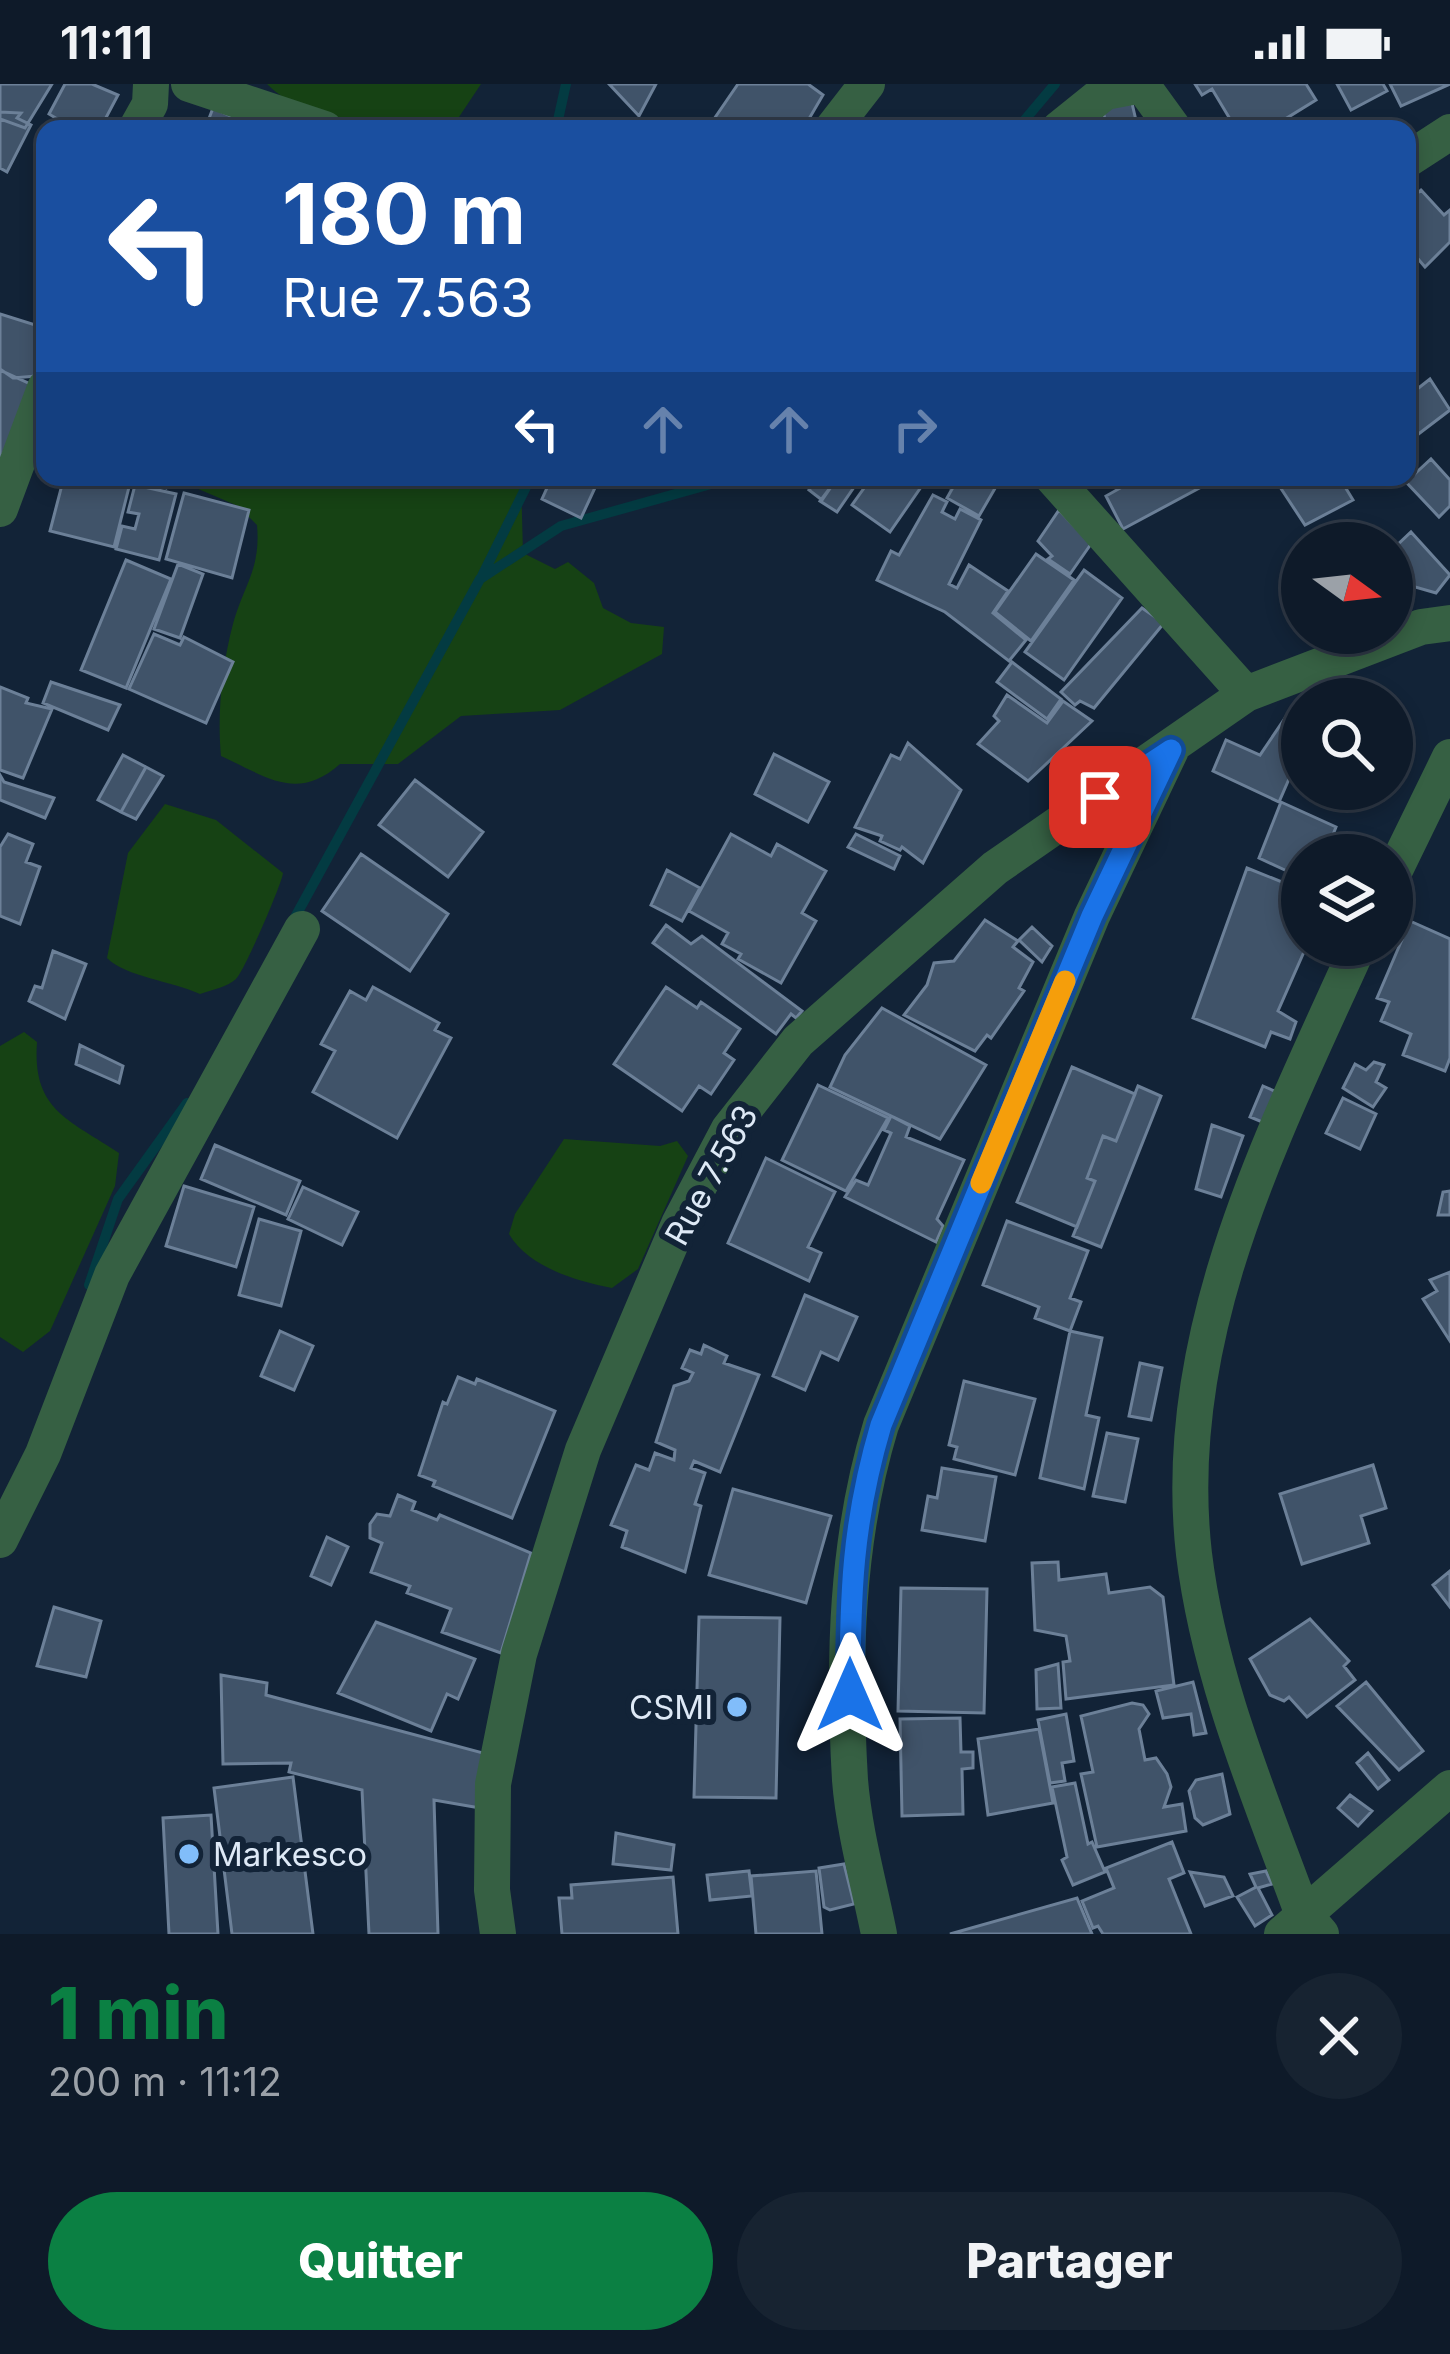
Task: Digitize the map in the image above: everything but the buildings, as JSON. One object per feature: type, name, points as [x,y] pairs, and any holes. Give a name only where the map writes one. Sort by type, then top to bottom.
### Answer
[{"type":"street","points":[[141,120],[150,104],[151,84]]},
{"type":"street","points":[[189,84],[298,120]]},
{"type":"street","points":[[839,120],[867,84]]},
{"type":"street","points":[[1067,120],[1125,85],[1142,85],[1167,120]]},
{"type":"street","points":[[1416,154],[1450,132]]},
{"type":"street","points":[[0,509],[36,412]]},
{"type":"street","points":[[1060,486],[1246,694]]},
{"type":"street","name":"Rue 7.563","points":[[498,1934],[492,1891],[493,1784],[519,1654],[583,1450],[679,1224],[729,1129],[798,1041],[995,868],[1246,694],[1421,627],[1450,623]]},
{"type":"street","points":[[879,1934],[850,1783],[851,1564],[859,1497],[881,1425],[1092,916],[1171,750]]},
{"type":"street","points":[[1412,834],[1450,757]]},
{"type":"street","points":[[0,1540],[43,1454],[112,1274],[302,929]]},
{"type":"street","points":[[1349,966],[1261,1160],[1220,1278],[1194,1405],[1194,1553],[1225,1701],[1302,1927],[1450,1788]]},
{"type":"green space","points":[[267,84],[481,84],[457,120],[339,120],[285,99]]},
{"type":"green space","points":[[191,486],[521,486],[523,553],[555,569],[568,562],[594,583],[603,608],[631,623],[664,627],[662,654],[560,710],[461,716],[398,764],[340,764],[310,782],[296,784],[268,778],[221,756],[226,656],[258,540],[257,525],[238,506]]},
{"type":"green space","points":[[165,804],[216,820],[283,873],[236,979],[200,994],[126,970],[107,958],[128,853]]},
{"type":"green space","points":[[24,1032],[37,1042],[37,1065],[47,1098],[69,1121],[119,1153],[115,1186],[50,1331],[23,1352],[0,1337],[0,1046]]},
{"type":"green space","points":[[564,1139],[660,1146],[677,1141],[688,1156],[638,1269],[612,1288],[540,1264],[509,1234],[515,1214]]},
{"type":"waterway","points":[[558,120],[566,84]]},
{"type":"waterway","points":[[1025,120],[1055,84]]},
{"type":"waterway","points":[[482,576],[527,486]]},
{"type":"waterway","points":[[293,921],[480,579],[561,526],[704,486]]},
{"type":"waterway","points":[[89,1285],[118,1199],[187,1103]]},
{"type":"slow traffic","points":[[981,1183],[1065,981]]},
{"type":"place","name":"CSMI","points":[[737,1707]]},
{"type":"place","name":"Markesco","points":[[189,1854]]},
{"type":"route","points":[[850,1695],[851,1564],[859,1497],[881,1425],[1092,916],[1171,750],[1100,797]]}]
